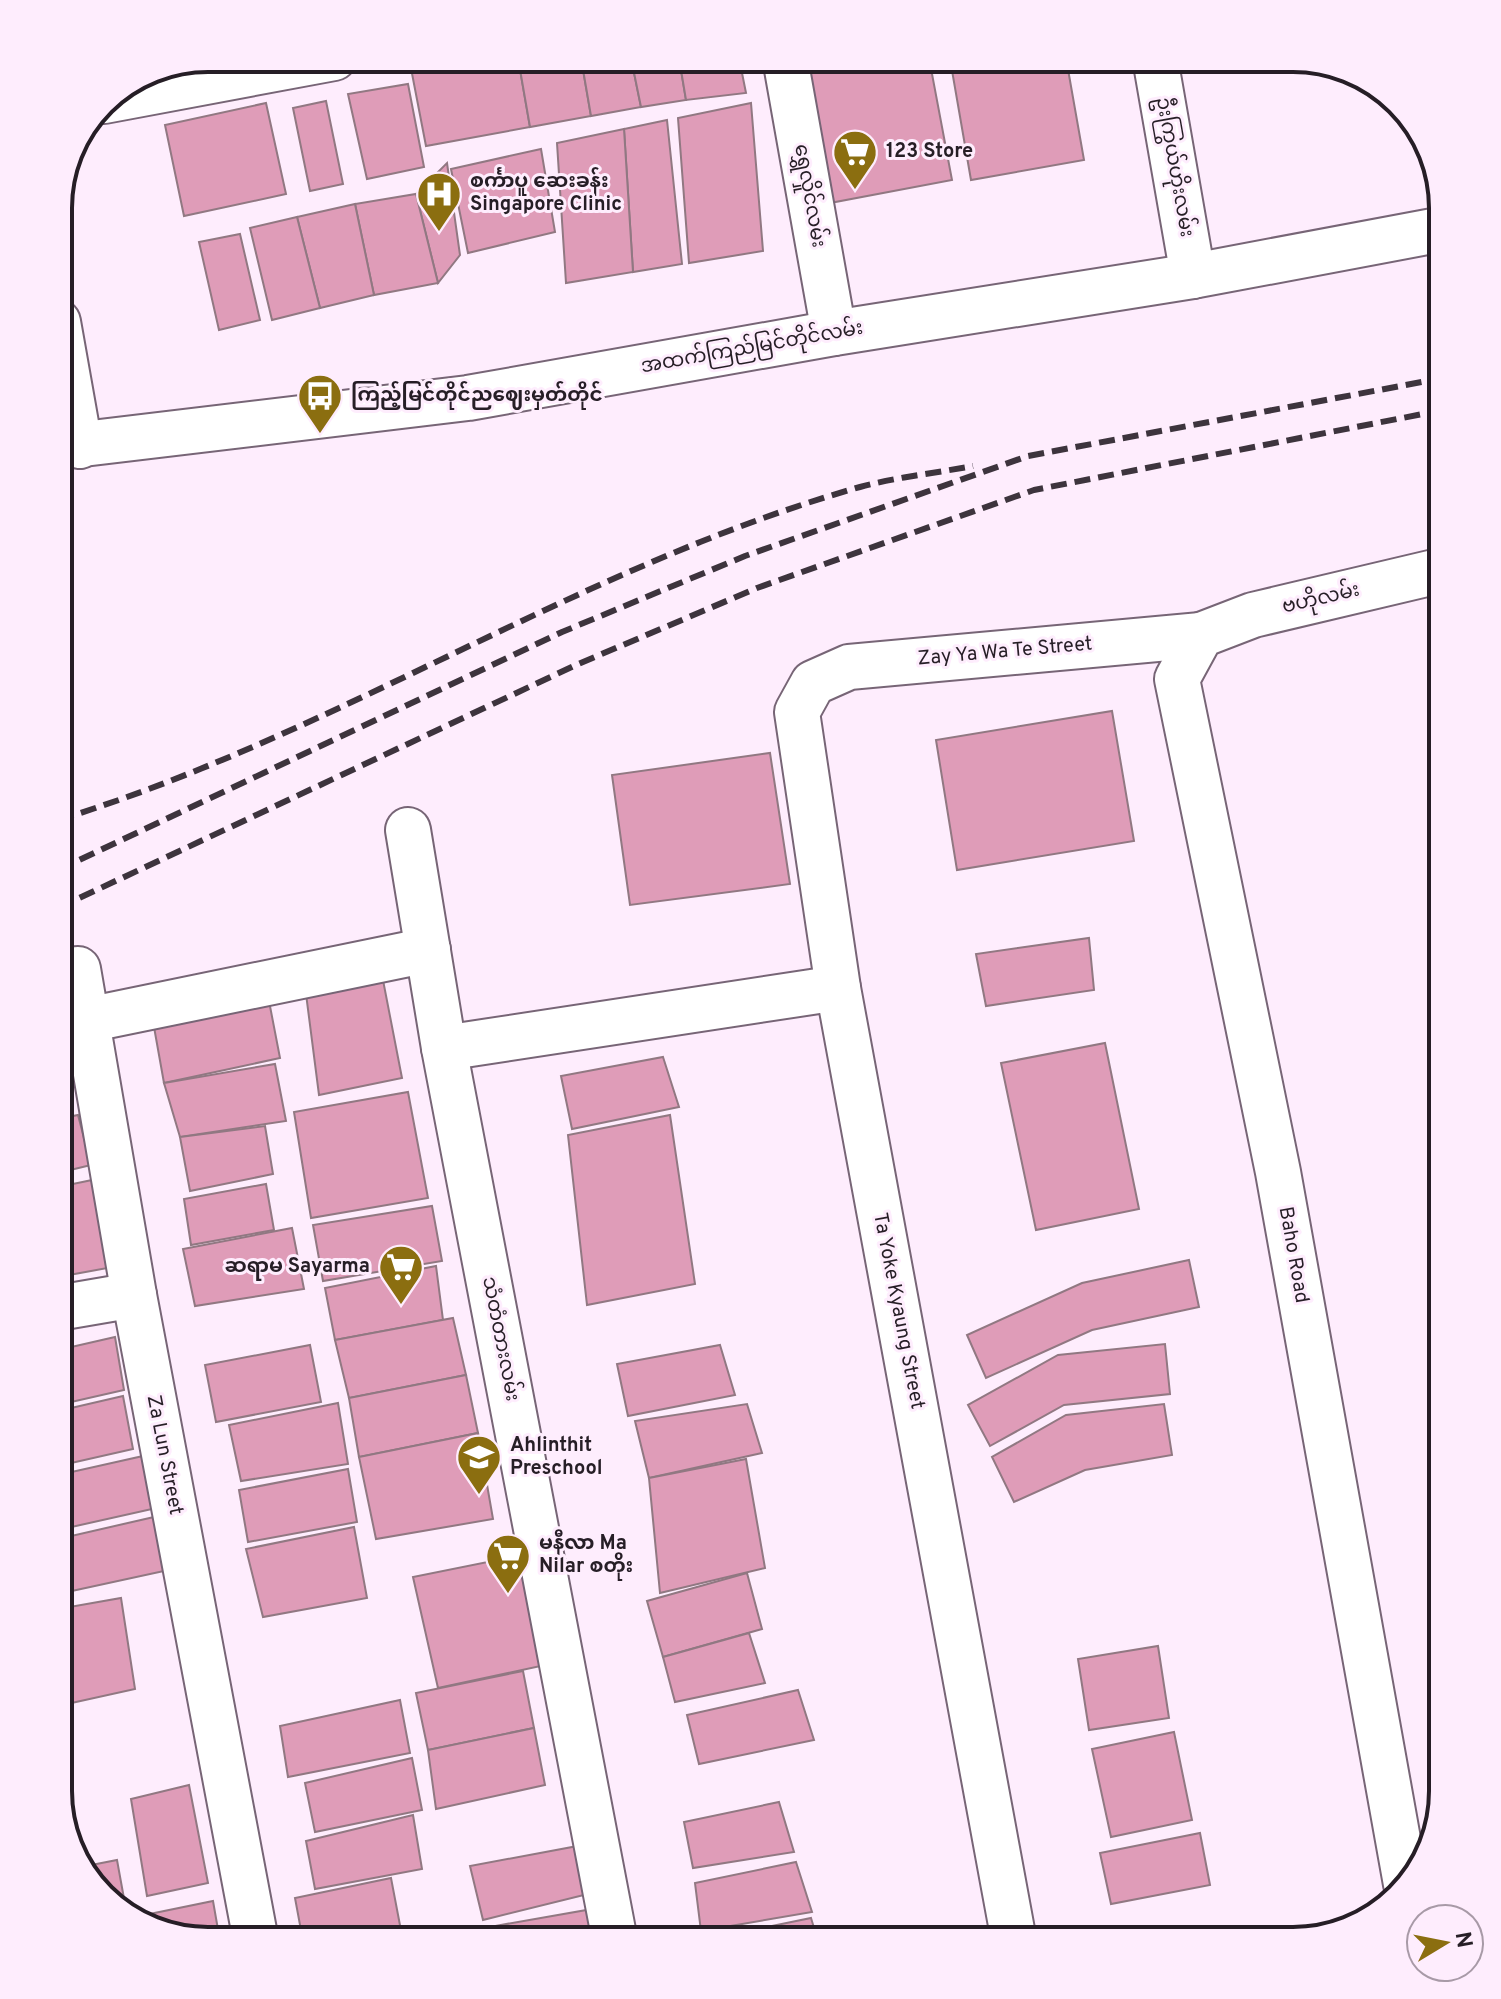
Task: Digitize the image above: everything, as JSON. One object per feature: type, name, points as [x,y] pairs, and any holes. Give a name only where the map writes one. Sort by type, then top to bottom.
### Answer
[{"type":"street","points":[[131,96],[259,72]]},
{"type":"street","name":"ရွှေလှိုင်လမ်း","points":[[787,72],[834,333]]},
{"type":"street","name":"ဦးကြွယ်ဟိုးလမ်း","points":[[1157,72],[1193,276]]},
{"type":"street","name":"အထက်ကြည်မြင်တိုင်လမ်း","points":[[72,447],[468,398],[834,333],[1193,276],[1429,232]]},
{"type":"street","name":"ဗဟိုလမ်း","points":[[1201,635],[1253,615],[1429,573]]},
{"type":"street","name":"Zay Ya Wa Te Street","points":[[813,683],[849,667],[1201,635]]},
{"type":"street","name":"Baho Road","points":[[1201,635],[1177,679],[1278,1172],[1404,1870]]},
{"type":"street","name":"Ta Yoke Kyaung Street","points":[[813,683],[797,712],[838,988],[1011,1927]]},
{"type":"street","name":"သံတံတားလမ်း","points":[[408,830],[444,1048],[612,1927]]},
{"type":"street","points":[[87,1020],[428,950]]},
{"type":"street","name":"Za Lun Street","points":[[78,969],[134,1295],[253,1927]]},
{"type":"street","points":[[444,1048],[838,988]]},
{"type":"street","points":[[72,1306],[134,1295]]},
{"type":"building","points":[[412,72],[520,72],[530,127],[426,146]]},
{"type":"building","points":[[520,72],[583,72],[591,116],[530,127]]},
{"type":"building","points":[[583,72],[634,72],[641,107],[591,116]]},
{"type":"building","points":[[634,72],[681,72],[686,100],[641,107]]},
{"type":"building","points":[[681,72],[742,72],[746,93],[686,100]]},
{"type":"building","points":[[805,72],[932,72],[952,180],[830,203]]},
{"type":"building","points":[[952,72],[1068,72],[1084,160],[971,180]]},
{"type":"building","points":[[408,84],[424,167],[367,179],[348,94]]},
{"type":"building","points":[[326,101],[343,184],[310,191],[293,108]]},
{"type":"building","points":[[266,103],[286,194],[184,216],[165,125]]},
{"type":"building","points":[[751,103],[763,251],[689,263],[678,118]]},
{"type":"building","points":[[667,120],[682,264],[633,272],[624,129]]},
{"type":"building","points":[[624,129],[633,272],[566,283],[557,143]]},
{"type":"building","points":[[541,149],[555,232],[468,253],[451,169]]},
{"type":"building","points":[[447,163],[460,255],[438,283],[416,194]]},
{"type":"building","points":[[416,194],[438,283],[374,295],[355,204]]},
{"type":"building","points":[[355,204],[374,295],[320,308],[297,217]]},
{"type":"building","points":[[297,217],[320,308],[272,320],[250,228]]},
{"type":"building","points":[[240,234],[260,320],[219,330],[199,242]]},
{"type":"building","points":[[1112,711],[1134,841],[957,870],[936,740]]},
{"type":"building","points":[[770,753],[790,884],[630,905],[612,775]]},
{"type":"building","points":[[1089,938],[1094,990],[986,1006],[976,954]]},
{"type":"building","points":[[382,975],[402,1078],[319,1095],[305,986]]},
{"type":"building","points":[[269,1001],[280,1058],[164,1083],[154,1027]]},
{"type":"building","points":[[1105,1043],[1139,1209],[1036,1230],[1001,1063]]},
{"type":"building","points":[[663,1057],[679,1107],[572,1129],[561,1076]]},
{"type":"building","points":[[275,1064],[286,1121],[180,1137],[164,1083]]},
{"type":"building","points":[[408,1092],[428,1198],[311,1218],[294,1112]]},
{"type":"building","points":[[78,1115],[91,1165],[72,1170],[72,1116]]},
{"type":"building","points":[[670,1115],[695,1284],[587,1305],[568,1135]]},
{"type":"building","points":[[265,1126],[273,1174],[190,1191],[180,1137]]},
{"type":"building","points":[[97,1179],[113,1267],[72,1274],[72,1184]]},
{"type":"building","points":[[266,1184],[274,1230],[191,1245],[184,1199]]},
{"type":"building","points":[[432,1206],[442,1261],[323,1281],[313,1225]]},
{"type":"building","points":[[292,1228],[304,1289],[195,1306],[183,1249]]},
{"type":"building","points":[[1189,1260],[1199,1307],[1092,1330],[986,1378],[967,1335],[1082,1283]]},
{"type":"building","points":[[436,1266],[443,1320],[335,1340],[325,1288]]},
{"type":"building","points":[[453,1318],[466,1375],[349,1398],[335,1340]]},
{"type":"building","points":[[115,1337],[124,1390],[72,1402],[72,1347]]},
{"type":"building","points":[[1165,1344],[1170,1394],[1064,1405],[990,1446],[968,1405],[1058,1355]]},
{"type":"building","points":[[310,1345],[321,1402],[216,1422],[205,1365]]},
{"type":"building","points":[[720,1345],[735,1395],[628,1416],[617,1364]]},
{"type":"building","points":[[466,1375],[478,1433],[359,1457],[349,1398]]},
{"type":"building","points":[[123,1396],[133,1449],[72,1463],[72,1408]]},
{"type":"building","points":[[338,1403],[348,1464],[241,1481],[229,1425]]},
{"type":"building","points":[[747,1404],[762,1453],[649,1478],[635,1421]]},
{"type":"building","points":[[1164,1404],[1172,1455],[1085,1470],[1014,1502],[992,1457],[1066,1415]]},
{"type":"building","points":[[478,1433],[493,1519],[376,1539],[359,1457]]},
{"type":"building","points":[[143,1456],[152,1509],[72,1527],[72,1472]]},
{"type":"building","points":[[746,1459],[765,1568],[660,1593],[649,1478]]},
{"type":"building","points":[[348,1469],[357,1522],[248,1542],[239,1490]]},
{"type":"building","points":[[154,1517],[164,1571],[72,1591],[72,1536]]},
{"type":"building","points":[[354,1527],[367,1598],[263,1617],[246,1549]]},
{"type":"building","points":[[527,1554],[550,1664],[438,1688],[413,1577]]},
{"type":"building","points":[[747,1573],[762,1629],[663,1657],[647,1601]]},
{"type":"building","points":[[121,1598],[135,1689],[72,1703],[72,1607]]},
{"type":"building","points":[[749,1633],[765,1683],[675,1702],[663,1657]]},
{"type":"building","points":[[1158,1646],[1169,1718],[1089,1730],[1078,1659]]},
{"type":"building","points":[[523,1671],[534,1728],[428,1750],[416,1693]]},
{"type":"building","points":[[798,1690],[814,1740],[699,1764],[687,1715]]},
{"type":"building","points":[[400,1700],[410,1753],[288,1777],[280,1726]]},
{"type":"building","points":[[534,1728],[545,1785],[436,1809],[428,1750]]},
{"type":"building","points":[[1174,1732],[1192,1820],[1111,1837],[1092,1749]]},
{"type":"building","points":[[412,1758],[422,1810],[315,1832],[305,1783]]},
{"type":"building","points":[[189,1785],[208,1883],[147,1896],[131,1799]]},
{"type":"building","points":[[779,1802],[794,1852],[693,1868],[684,1822]]},
{"type":"building","points":[[413,1815],[422,1869],[315,1889],[306,1841]]},
{"type":"building","points":[[1200,1833],[1210,1885],[1111,1904],[1100,1853]]},
{"type":"building","points":[[583,1845],[592,1893],[483,1920],[470,1866]]},
{"type":"building","points":[[117,1860],[124,1898],[106,1881],[94,1865]]},
{"type":"building","points":[[796,1862],[812,1912],[724,1927],[700,1927],[695,1883]]},
{"type":"building","points":[[391,1878],[400,1927],[300,1927],[295,1898]]},
{"type":"building","points":[[213,1901],[218,1927],[190,1926],[150,1914]]},
{"type":"building","points":[[598,1908],[602,1927],[495,1927]]},
{"type":"building","points":[[811,1918],[814,1927],[767,1927]]},
{"type":"railway","points":[[72,863],[562,632],[745,556],[1028,456],[1429,381]]},
{"type":"railway","points":[[72,901],[576,665],[757,588],[1034,490],[1429,413]]},
{"type":"railway","points":[[72,815],[161,785],[261,743],[656,560],[757,521],[860,487],[973,466]]},
{"type":"place","name":"123 Store","points":[[855,191]]},
{"type":"place","name":"စင်္ကာပူ ဆေးခန်း Singapore Clinic","points":[[439,233]]},
{"type":"place","name":"ကြည့်မြင်တိုင်ညဈေးမှတ်တိုင်","points":[[320,435]]},
{"type":"place","name":"ဆရာမ Sayarma","points":[[401,1306]]},
{"type":"place","name":"Ahlinthit Preschool","points":[[479,1496]]},
{"type":"place","name":"မနီလာ Ma Nilar စတိုး","points":[[508,1595]]}]
